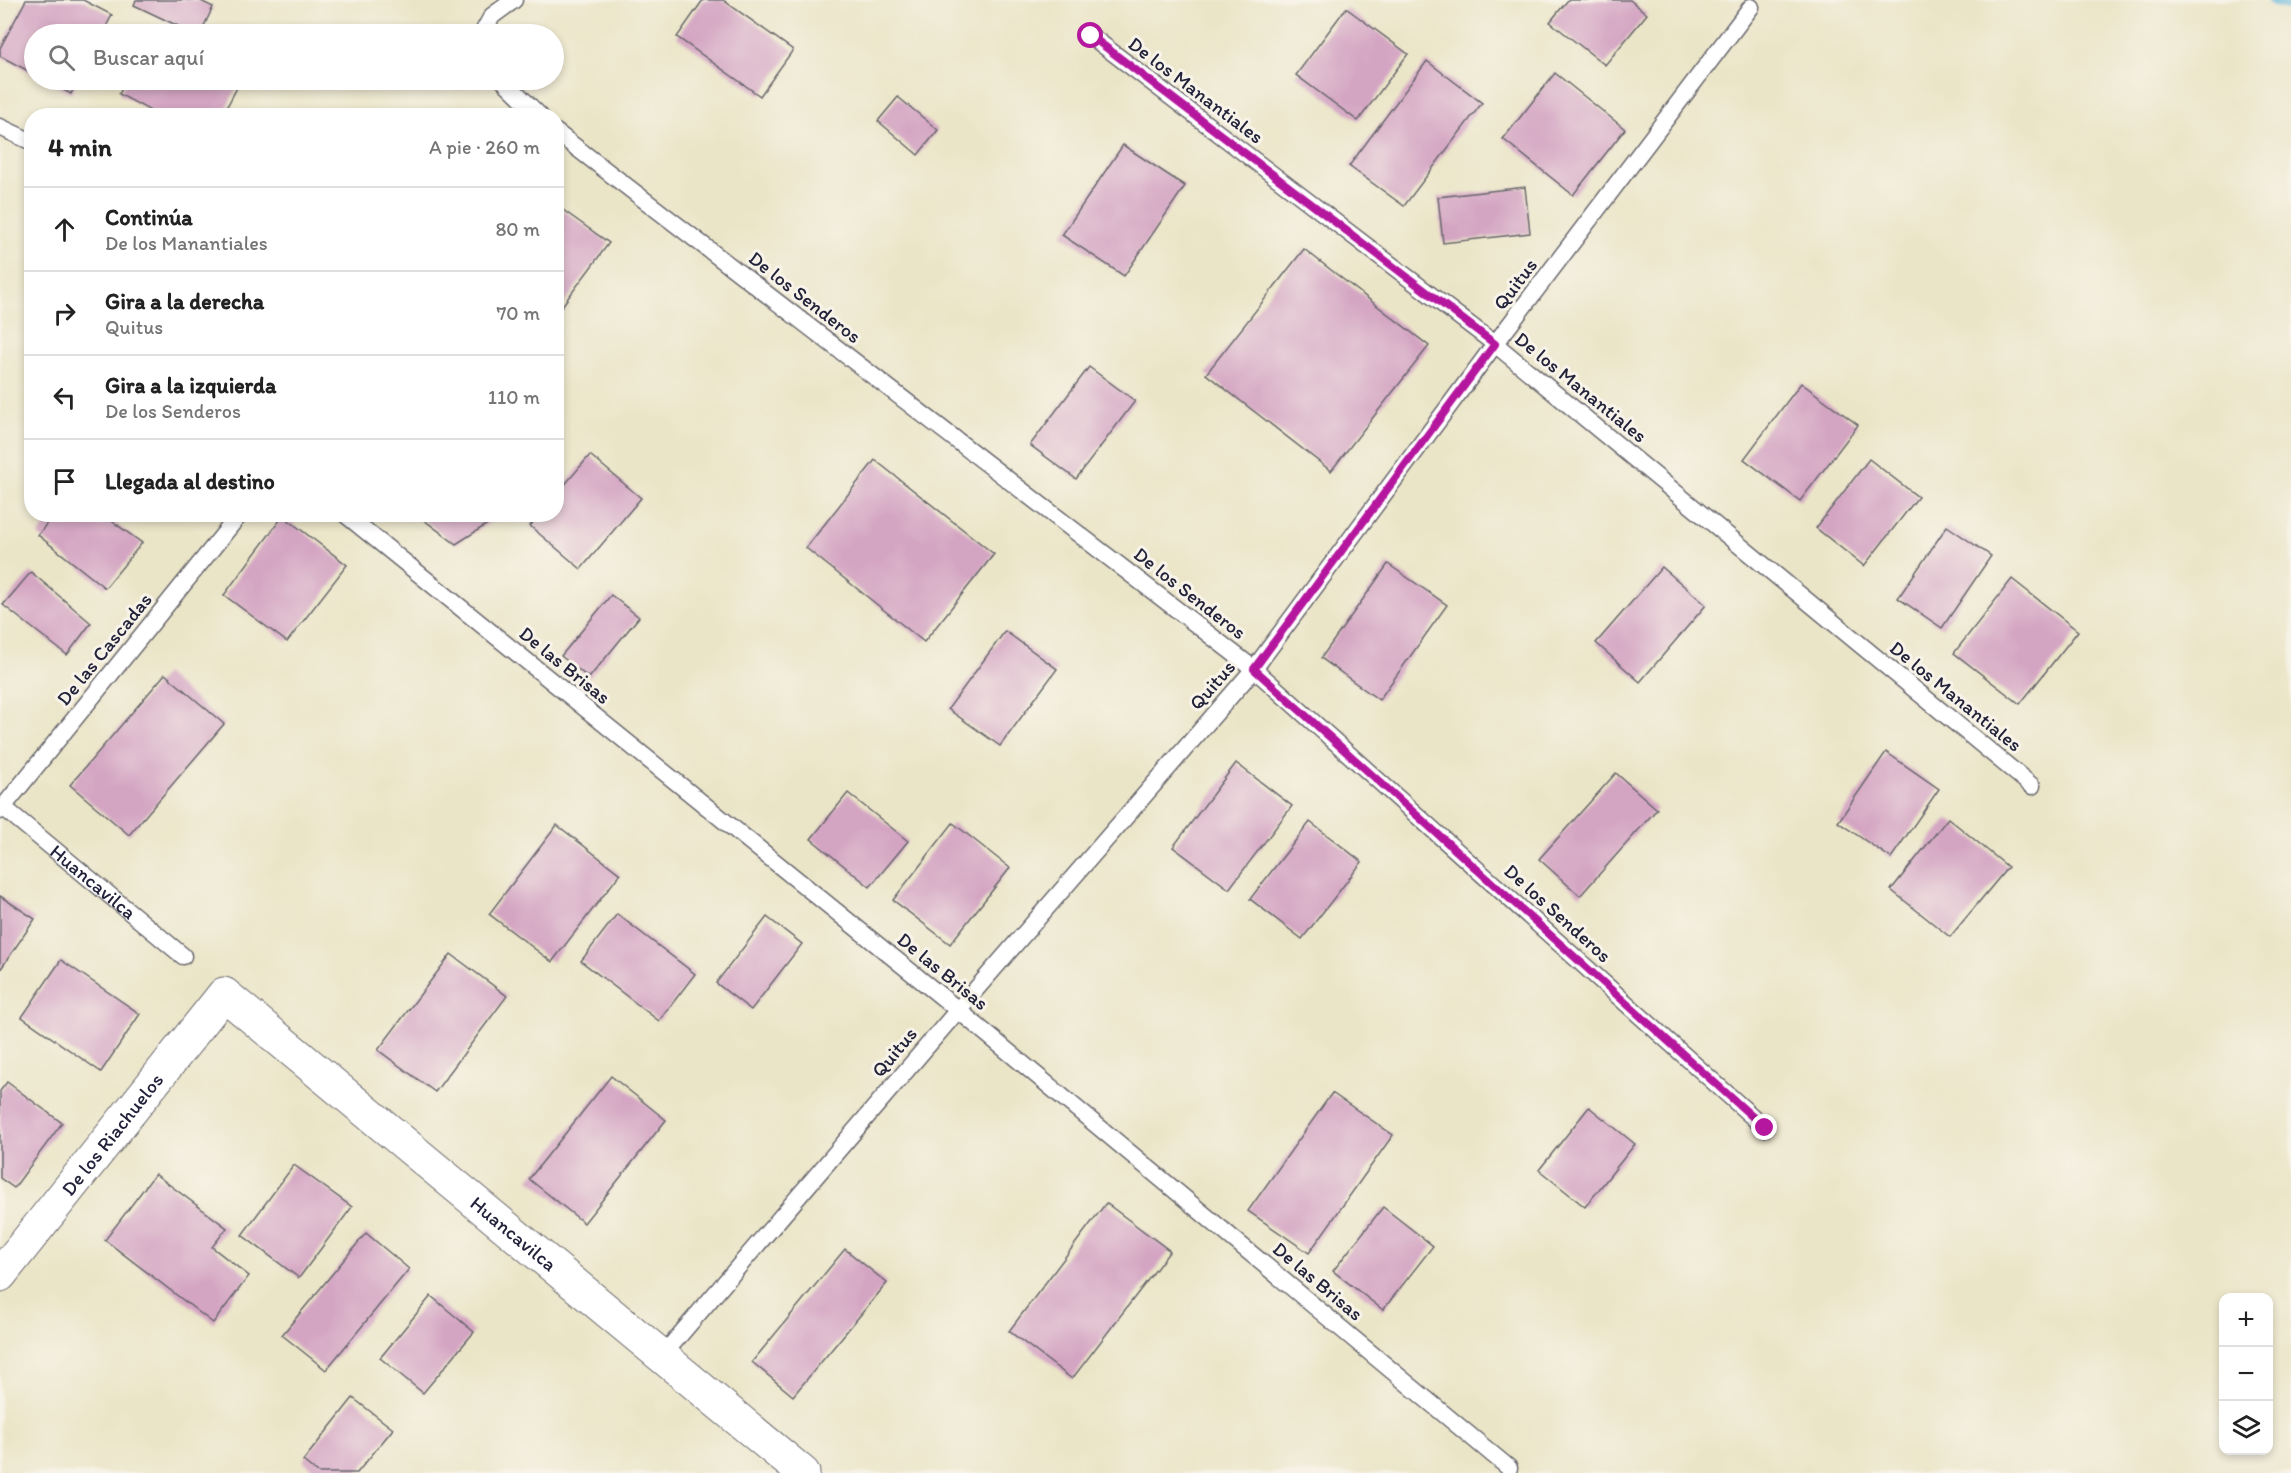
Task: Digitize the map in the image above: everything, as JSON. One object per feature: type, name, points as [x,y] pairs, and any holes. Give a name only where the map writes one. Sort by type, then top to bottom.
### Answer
[{"type":"street","name":"De los Riachuelos","points":[[0,1275],[224,994]]},
{"type":"street","name":"Huancavilca","points":[[224,994],[803,1473]]},
{"type":"lane","points":[[488,24],[492,16],[514,0]]},
{"type":"lane","name":"Quitus","points":[[662,1356],[1254,669],[1495,344],[1751,7]]},
{"type":"lane","name":"De los Manantiales","points":[[1091,36],[1495,344],[2032,786]]},
{"type":"lane","points":[[513,90],[532,108]]},
{"type":"lane","points":[[0,127],[24,138]]},
{"type":"lane","name":"De los Senderos","points":[[564,138],[1254,669],[1765,1128]]},
{"type":"lane","name":"De las Cascadas","points":[[1,809],[234,522]]},
{"type":"lane","name":"De las Brisas","points":[[355,522],[958,1010],[1509,1468]]},
{"type":"lane","name":"Huancavilca","points":[[1,809],[183,956]]},
{"type":"building","points":[[26,0],[83,0],[112,15],[107,24],[24,24],[24,69],[0,56],[0,48]]},
{"type":"building","points":[[136,0],[199,0],[213,7],[205,24],[174,24],[134,5]]},
{"type":"building","points":[[703,0],[723,0],[793,50],[760,96],[677,37]]},
{"type":"building","points":[[1568,0],[1630,0],[1647,14],[1605,65],[1550,22]]},
{"type":"building","points":[[1346,8],[1408,54],[1358,121],[1296,75]]},
{"type":"building","points":[[1427,61],[1482,103],[1404,206],[1349,166]]},
{"type":"building","points":[[1555,73],[1625,129],[1573,195],[1503,139]]},
{"type":"building","points":[[121,90],[236,90],[226,108],[145,108],[119,94]]},
{"type":"building","points":[[898,97],[938,130],[918,155],[878,121]]},
{"type":"building","points":[[1123,145],[1185,186],[1124,276],[1062,235]]},
{"type":"building","points":[[1525,187],[1530,233],[1443,243],[1438,197]]},
{"type":"building","points":[[564,211],[609,243],[564,303]]},
{"type":"building","points":[[1304,249],[1429,346],[1331,471],[1206,374]]},
{"type":"building","points":[[1089,367],[1135,401],[1076,479],[1030,445]]},
{"type":"building","points":[[1801,383],[1858,425],[1800,501],[1744,459]]},
{"type":"building","points":[[590,455],[641,498],[581,569],[530,526],[533,522],[564,522],[564,486]]},
{"type":"building","points":[[1869,459],[1918,497],[1864,566],[1816,528]]},
{"type":"building","points":[[875,460],[994,554],[924,642],[806,548]]},
{"type":"building","points":[[48,522],[113,522],[142,543],[105,588],[38,535]]},
{"type":"building","points":[[279,522],[291,522],[347,565],[287,642],[224,595]]},
{"type":"building","points":[[427,522],[491,522],[456,544]]},
{"type":"building","points":[[1947,526],[1991,556],[1942,628],[1898,598]]},
{"type":"building","points":[[1388,564],[1447,605],[1379,700],[1321,658]]},
{"type":"building","points":[[1662,567],[1706,605],[1640,682],[1596,643]]},
{"type":"building","points":[[31,572],[91,623],[67,655],[3,605]]},
{"type":"building","points":[[2012,579],[2078,631],[2020,704],[1954,653]]},
{"type":"building","points":[[611,595],[639,617],[589,678],[561,656]]},
{"type":"building","points":[[1005,631],[1057,669],[1000,746],[948,709]]},
{"type":"building","points":[[165,674],[224,724],[129,835],[70,785]]},
{"type":"building","points":[[1886,752],[1939,789],[1891,858],[1838,822]]},
{"type":"building","points":[[1236,763],[1292,806],[1229,889],[1173,847]]},
{"type":"building","points":[[1616,773],[1657,809],[1580,896],[1539,859]]},
{"type":"building","points":[[848,793],[908,841],[870,887],[811,839]]},
{"type":"building","points":[[1948,818],[2008,867],[1950,937],[1891,890]]},
{"type":"building","points":[[1310,822],[1362,862],[1302,939],[1250,899]]},
{"type":"building","points":[[953,823],[1010,868],[950,944],[893,900]]},
{"type":"building","points":[[557,825],[620,874],[552,962],[489,914]]},
{"type":"building","points":[[0,896],[35,919],[0,970]]},
{"type":"building","points":[[617,914],[695,974],[659,1021],[581,961]]},
{"type":"building","points":[[767,917],[802,944],[751,1010],[716,983]]},
{"type":"building","points":[[451,954],[507,996],[435,1092],[378,1050]]},
{"type":"building","points":[[61,960],[140,1014],[101,1072],[22,1017]]},
{"type":"building","points":[[611,1076],[666,1120],[584,1223],[529,1179]]},
{"type":"building","points":[[7,1082],[62,1123],[14,1188],[0,1178],[0,1091]]},
{"type":"building","points":[[1332,1093],[1393,1135],[1309,1253],[1248,1211]]},
{"type":"building","points":[[1589,1107],[1635,1144],[1585,1207],[1539,1170]]},
{"type":"building","points":[[294,1165],[352,1207],[299,1278],[242,1235]]},
{"type":"building","points":[[155,1174],[227,1228],[212,1247],[249,1276],[213,1323],[105,1240]]},
{"type":"building","points":[[1106,1203],[1170,1251],[1072,1379],[1009,1331]]},
{"type":"building","points":[[1383,1207],[1433,1246],[1383,1310],[1333,1271]]},
{"type":"building","points":[[366,1233],[409,1269],[326,1370],[282,1335]]},
{"type":"building","points":[[845,1249],[887,1283],[793,1396],[752,1362]]},
{"type":"building","points":[[431,1296],[474,1332],[423,1393],[380,1358]]},
{"type":"building","points":[[353,1398],[393,1429],[357,1473],[318,1473],[303,1461]]},
{"type":"waterway","points":[[2274,0],[2291,5]]},
{"type":"route","points":[[1091,36],[1495,344],[1254,669],[1765,1128]]}]
